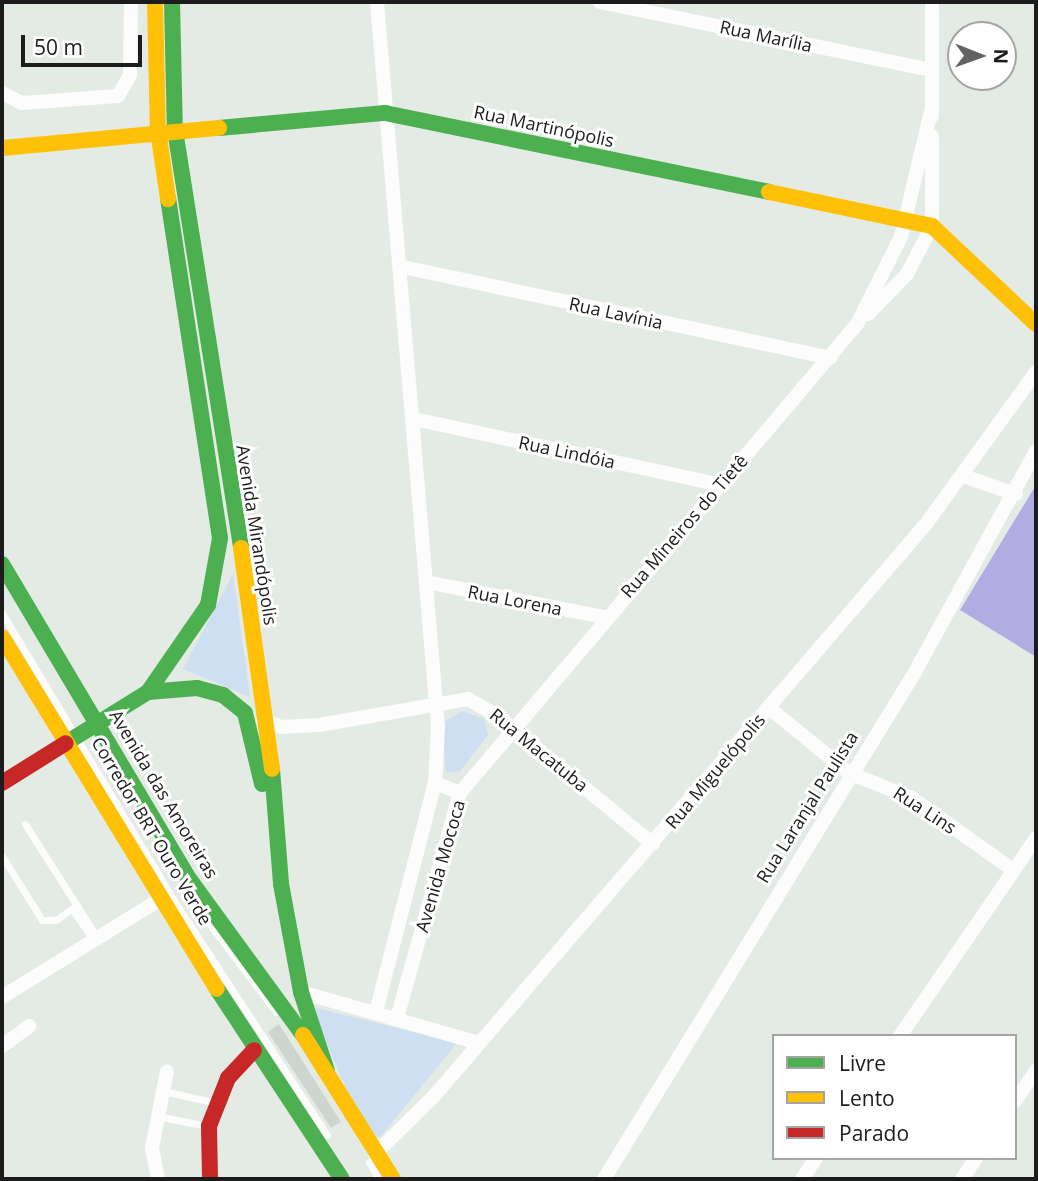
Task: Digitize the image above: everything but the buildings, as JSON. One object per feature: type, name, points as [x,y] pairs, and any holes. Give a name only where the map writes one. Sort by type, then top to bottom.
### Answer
[{"type":"main road","name":"Avenida Mirandópolis","points":[[148,692],[208,605],[220,538],[158,131],[155,2]]},
{"type":"main road","name":"Avenida Mirandópolis","points":[[172,2],[175,130],[269,722],[281,884],[301,992],[327,1071]]},
{"type":"main road","name":"Rua Martinópolis","points":[[2,148],[158,131],[385,113],[932,226],[1036,324]]},
{"type":"main road","name":"Avenida das Amoreiras","points":[[2,564],[159,900],[254,1050],[342,1179]]},
{"type":"main road","name":"Avenida das Amoreiras","points":[[2,637],[83,733],[190,880],[272,984],[375,1154],[393,1179]]},
{"type":"main road","points":[[2,783],[148,692],[197,688],[223,695],[245,713],[281,884]]},
{"type":"main road","points":[[210,1179],[209,1126],[228,1078],[254,1050]]},
{"type":"street","points":[[2,93],[22,103],[118,96],[130,75],[131,2]]},
{"type":"street","name":"Avenida Mococa","points":[[376,1012],[435,783],[436,704],[403,267],[385,113],[377,2]]},
{"type":"street","name":"Rua Marília","points":[[600,2],[932,70]]},
{"type":"street","name":"Rua Mineiros do Tietê","points":[[512,728],[857,324],[907,274],[932,226],[932,2]]},
{"type":"street","name":"Rua Mineiros do Tietê","points":[[857,324],[906,219],[932,107]]},
{"type":"street","name":"Rua Lavínia","points":[[403,267],[830,358]]},
{"type":"street","name":"Rua Miguelópolis","points":[[375,1154],[479,1043],[653,844],[963,476],[1036,372]]},
{"type":"street","name":"Rua Lindóia","points":[[414,419],[721,485]]},
{"type":"street","name":"Rua Laranjal Paulista","points":[[604,1179],[1016,494],[1036,452]]},
{"type":"street","points":[[963,476],[1016,494]]},
{"type":"street","name":"Rua Lorena","points":[[426,582],[605,617]]},
{"type":"street","name":"Rua Macatuba","points":[[245,713],[269,722],[319,724],[468,699],[512,728],[653,844]]},
{"type":"street","name":"Rua Lins","points":[[768,707],[849,773],[912,798],[1013,870]]},
{"type":"street","name":"Avenida Mococa","points":[[397,1018],[460,793],[512,728]]},
{"type":"street","points":[[435,783],[460,793]]},
{"type":"street","points":[[901,1034],[1036,838]]},
{"type":"street","points":[[2,997],[159,900]]},
{"type":"street","points":[[301,992],[479,1043]]},
{"type":"street","points":[[2,1046],[30,1026]]},
{"type":"street","points":[[158,1179],[152,1148],[156,1116],[167,1071]]},
{"type":"street","points":[[1017,1098],[1036,1071]]},
{"type":"street","points":[[802,1179],[815,1160]]},
{"type":"street","points":[[962,1179],[975,1160]]},
{"type":"lane","name":"Corredor BRT Ouro Verde","points":[[2,582],[83,733],[355,1179]]},
{"type":"lane","name":"Corredor BRT Ouro Verde","points":[[2,613],[185,892],[263,992],[379,1179]]},
{"type":"lane","points":[[25,824],[95,939]]},
{"type":"lane","points":[[2,856],[36,916],[56,920],[74,907]]},
{"type":"lane","points":[[162,1091],[218,1103]]},
{"type":"lane","points":[[156,1116],[209,1126]]},
{"type":"shaded area","points":[[1036,485],[1036,657],[960,610]]},
{"type":"shaded area","points":[[233,574],[250,697],[183,669]]},
{"type":"shaded area","points":[[462,711],[484,719],[488,735],[460,771],[446,773],[442,723]]},
{"type":"shaded area","points":[[312,1007],[457,1043],[380,1137],[365,1135]]},
{"type":"traffic: fast","points":[[172,2],[175,130],[241,548]]},
{"type":"traffic: fast","points":[[219,128],[385,113],[769,192]]},
{"type":"traffic: fast","points":[[148,692],[208,605],[220,538],[168,199]]},
{"type":"traffic: fast","points":[[2,564],[190,880],[303,1035]]},
{"type":"traffic: fast","points":[[66,743],[148,692],[197,688],[223,695],[245,713],[262,784]]},
{"type":"traffic: fast","points":[[272,769],[281,884],[301,992],[327,1071]]},
{"type":"traffic: fast","points":[[217,989],[342,1179]]},
{"type":"traffic: slow","points":[[155,2],[158,131],[168,199]]},
{"type":"traffic: slow","points":[[2,148],[219,128]]},
{"type":"traffic: slow","points":[[769,192],[932,226],[1036,324]]},
{"type":"traffic: slow","points":[[241,548],[272,769]]},
{"type":"traffic: slow","points":[[2,637],[217,989]]},
{"type":"traffic: slow","points":[[303,1035],[393,1179]]},
{"type":"traffic: jam","points":[[2,783],[66,743]]},
{"type":"traffic: jam","points":[[210,1179],[209,1126],[228,1078],[254,1050]]}]
